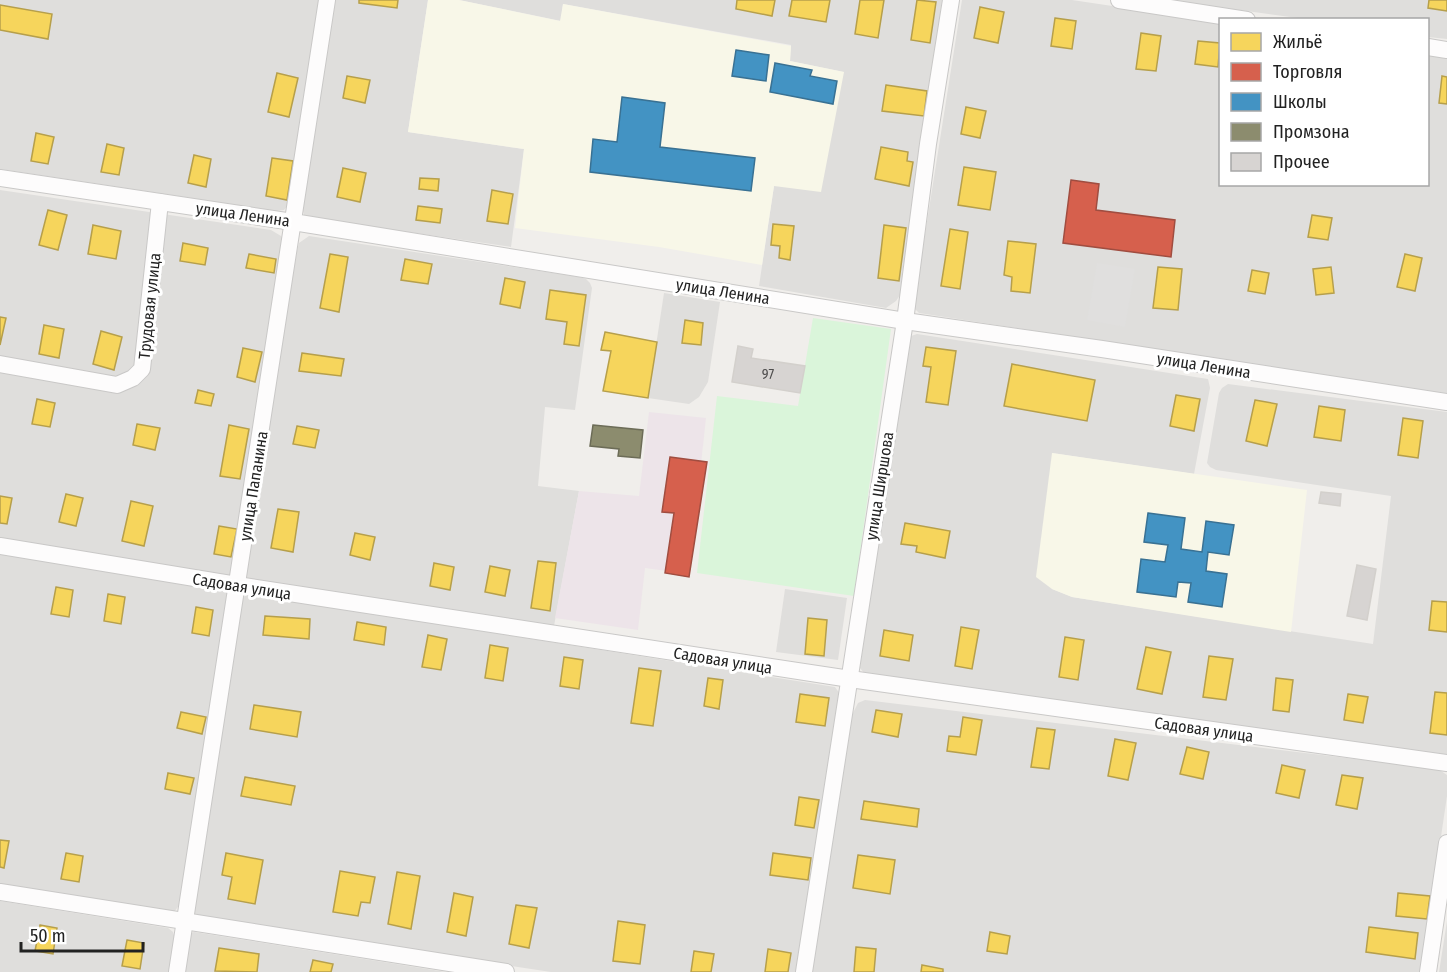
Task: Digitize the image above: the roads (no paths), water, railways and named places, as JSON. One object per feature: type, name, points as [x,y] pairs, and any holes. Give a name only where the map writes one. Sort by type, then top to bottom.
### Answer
[{"type":"street","name":"улица Папанина","points":[[177,972],[327,0]]},
{"type":"street","name":"улица Ширшова","points":[[804,972],[905,321],[928,144],[951,0]]},
{"type":"street","points":[[1119,0],[1234,18]]},
{"type":"street","points":[[1429,47],[1447,50]]},
{"type":"street","name":"улица Ленина","points":[[0,178],[293,222],[905,321],[1447,402]]},
{"type":"street","name":"Трудовая улица","points":[[0,364],[117,385],[133,378],[142,369],[160,202]]},
{"type":"street","name":"Садовая улица","points":[[0,546],[237,585],[850,679],[1447,763]]},
{"type":"street","points":[[1428,972],[1447,843]]},
{"type":"street","points":[[0,892],[506,972]]}]
